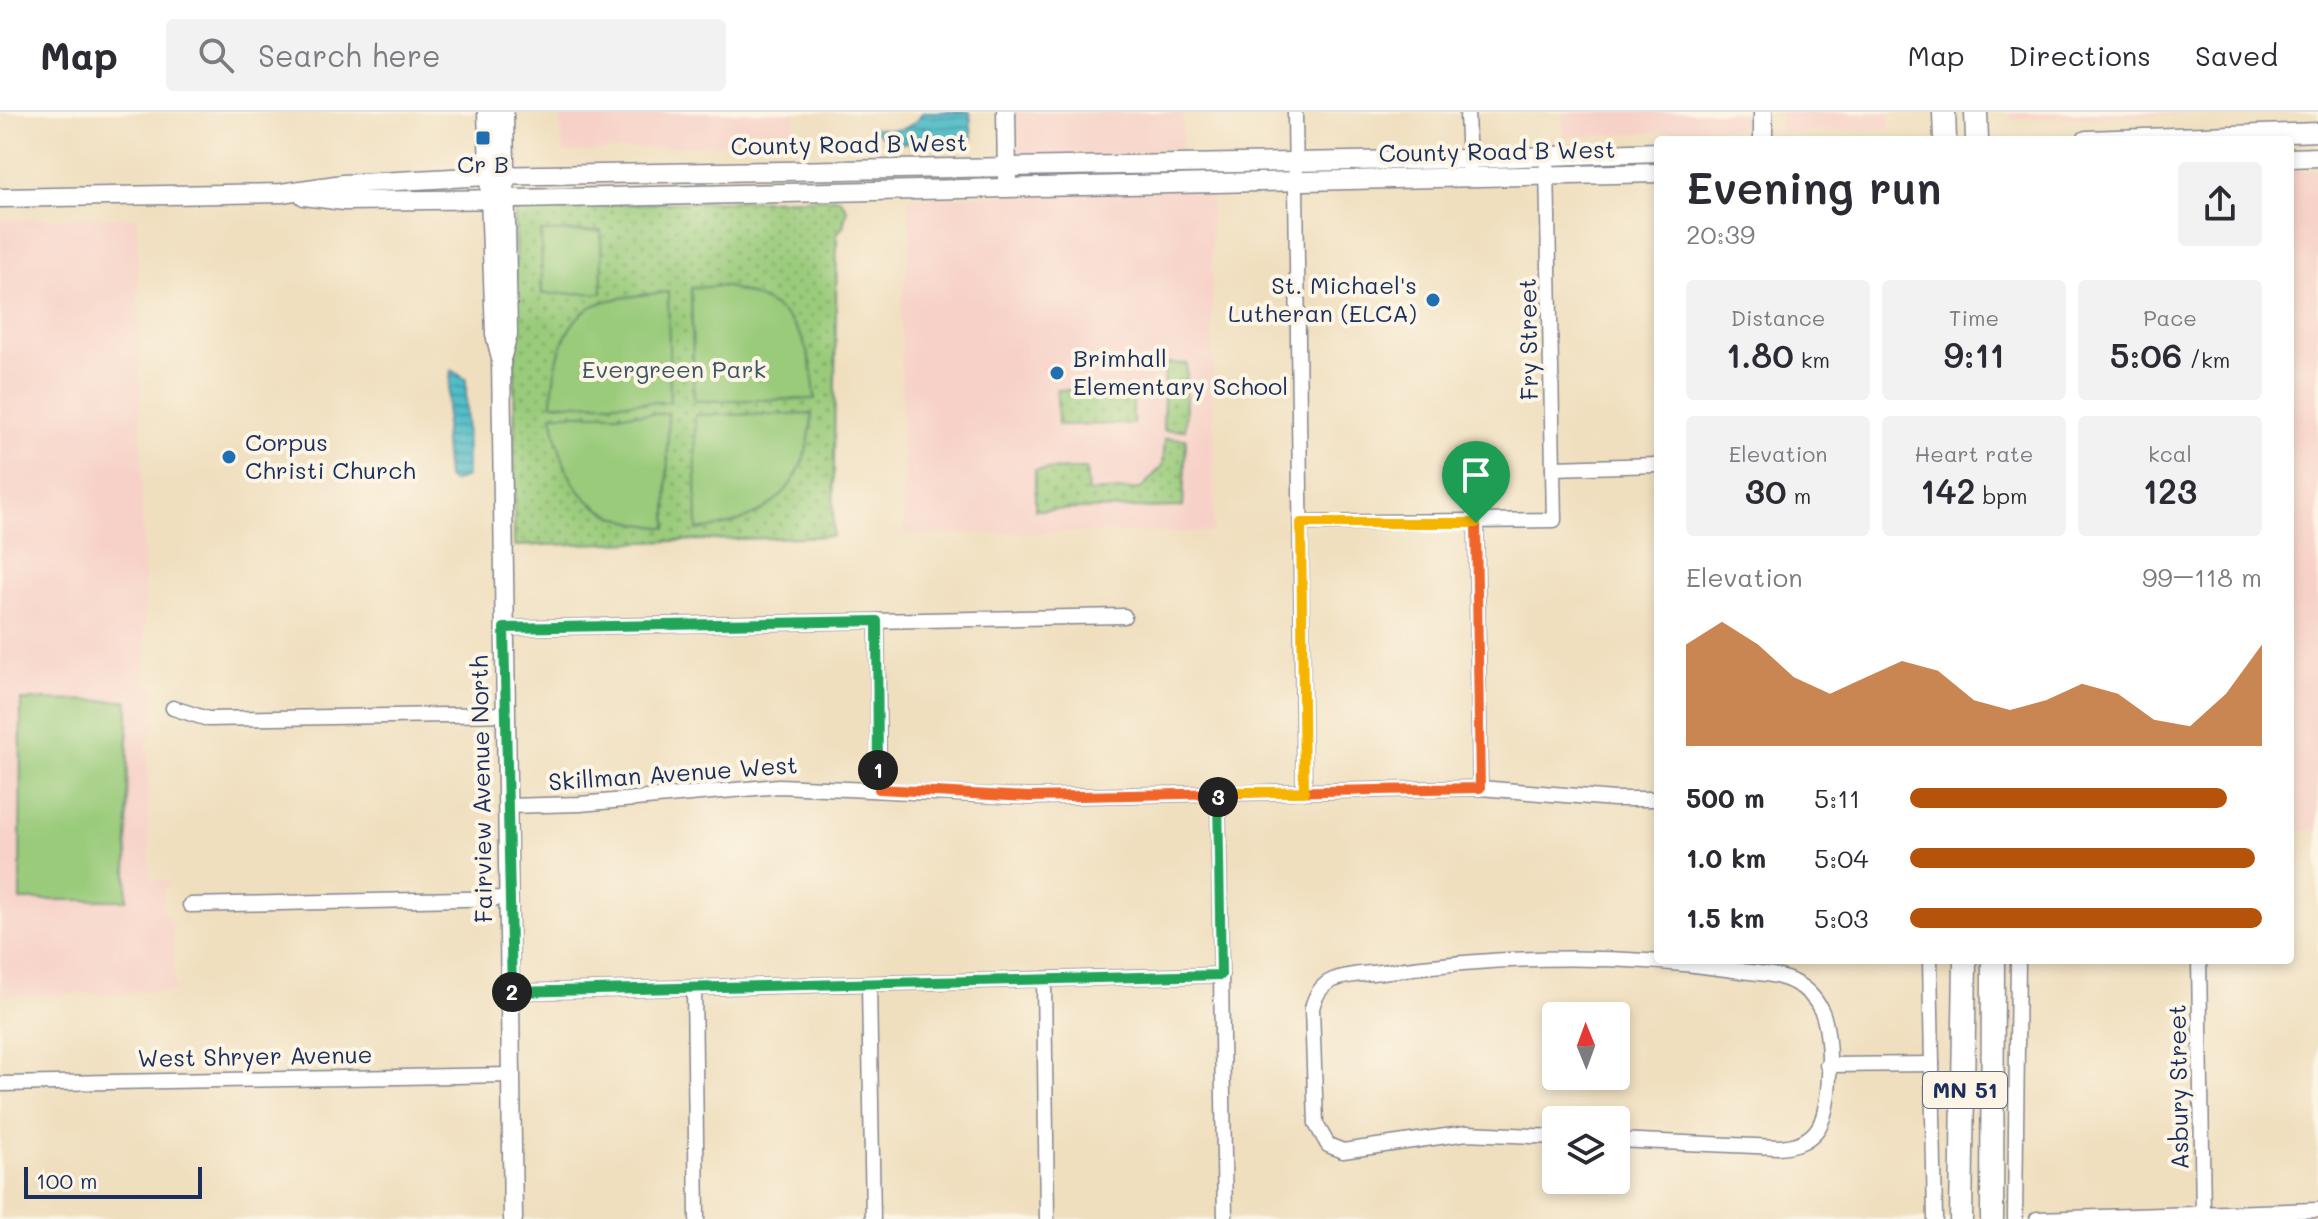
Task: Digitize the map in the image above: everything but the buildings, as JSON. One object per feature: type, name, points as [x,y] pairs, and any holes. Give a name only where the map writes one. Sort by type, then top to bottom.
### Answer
[{"type":"main road","points":[[1944,112],[1945,136]]},
{"type":"main road","points":[[1976,112],[1977,136]]},
{"type":"main road","name":"MN 51","points":[[1961,1219],[1965,964]]},
{"type":"main road","name":"MN 51","points":[[1992,1219],[1993,964]]},
{"type":"street","name":"Fairview Avenue North","points":[[487,112],[497,176]]},
{"type":"street","name":"Fairview Avenue North","points":[[504,112],[497,199],[508,334],[501,359],[513,1219]]},
{"type":"street","points":[[1006,112],[1008,188]]},
{"type":"street","points":[[1295,112],[1304,792]]},
{"type":"street","points":[[1467,112],[1469,168]]},
{"type":"street","points":[[1763,112],[1763,136]]},
{"type":"street","points":[[2202,136],[2318,132]]},
{"type":"street","name":"County Road B West","points":[[1547,166],[1654,153]]},
{"type":"street","points":[[2294,158],[2318,157]]},
{"type":"street","name":"County Road B West","points":[[0,198],[281,193],[343,184],[497,176],[1007,167],[1296,171],[1547,166],[1654,173]]},
{"type":"street","name":"Fry Street","points":[[1476,523],[1554,520],[1547,166]]},
{"type":"street","name":"County Road B West","points":[[281,193],[344,201],[1008,188],[1296,171]]},
{"type":"street","points":[[1553,468],[1654,465]]},
{"type":"street","points":[[1301,523],[1476,523],[1480,788]]},
{"type":"street","points":[[504,628],[1124,616]]},
{"type":"street","points":[[877,621],[879,789]]},
{"type":"street","points":[[173,708],[208,719],[505,714]]},
{"type":"street","name":"Skillman Avenue West","points":[[507,806],[605,802],[757,787],[879,789],[1029,797],[1480,788],[1614,799],[1654,799]]},
{"type":"street","points":[[1218,792],[1225,1219]]},
{"type":"street","points":[[190,905],[508,898]]},
{"type":"street","points":[[1542,1136],[1467,1133],[1384,1142],[1352,1151],[1335,1149],[1322,1138],[1316,1124],[1312,1008],[1318,992],[1329,982],[1343,978],[1483,962],[1654,961]]},
{"type":"street","points":[[1630,1141],[1778,1147],[1799,1143],[1817,1131],[1826,1111],[1827,1065],[1822,1013],[1797,984],[1773,975],[1686,964]]},
{"type":"street","points":[[1930,964],[1935,1219]]},
{"type":"street","points":[[2015,1219],[2018,964]]},
{"type":"street","name":"Asbury Street","points":[[2199,964],[2203,1214]]},
{"type":"street","points":[[510,992],[1221,975]]},
{"type":"street","points":[[1044,979],[1047,1219]]},
{"type":"street","points":[[869,984],[873,1219]]},
{"type":"street","points":[[694,988],[697,1219]]},
{"type":"street","points":[[1827,1065],[1932,1064]]},
{"type":"street","name":"West Shryer Avenue","points":[[0,1084],[511,1075]]},
{"type":"street","points":[[2037,1219],[2318,1210]]},
{"type":"shaded area","points":[[560,112],[795,112],[796,145],[702,145],[563,153]]},
{"type":"shaded area","points":[[1016,112],[1183,112],[1182,159],[1022,158],[1017,151]]},
{"type":"shaded area","points":[[1563,112],[1743,112],[1743,128],[1564,137]]},
{"type":"shaded area","points":[[1780,112],[1889,112],[1890,129],[1781,133]]},
{"type":"shaded area","points":[[2010,112],[2272,112],[2010,119]]},
{"type":"shaded area","points":[[2318,170],[2318,830],[2294,831],[2294,171]]},
{"type":"shaded area","name":"Brimhall Elementary School","points":[[1211,188],[1214,532],[904,534],[901,307],[911,241],[908,198]]},
{"type":"shaded area","points":[[137,217],[146,683],[159,691],[152,705],[157,724],[147,742],[150,880],[172,881],[164,890],[162,908],[173,926],[175,992],[0,996],[0,219]]},
{"type":"green space","name":"Evergreen Park","points":[[839,198],[847,209],[843,227],[837,233],[833,536],[514,546],[515,207]]},
{"type":"green space","points":[[601,231],[602,293],[542,294],[541,232]]},
{"type":"green space","points":[[724,286],[766,302],[793,324],[808,355],[815,399],[694,401],[691,288]]},
{"type":"green space","points":[[668,292],[670,402],[552,404],[557,361],[576,319],[600,303]]},
{"type":"green space","points":[[1165,363],[1187,364],[1185,430],[1163,430]]},
{"type":"green space","points":[[1133,388],[1133,424],[1058,425],[1057,390]]},
{"type":"green space","points":[[552,414],[668,414],[667,528],[617,517],[584,496],[564,463]]},
{"type":"green space","points":[[812,414],[802,462],[793,481],[780,496],[745,519],[697,530],[695,415]]},
{"type":"green space","points":[[1165,438],[1186,439],[1183,507],[1035,510],[1035,470],[1086,469],[1088,492],[1141,489],[1163,465]]},
{"type":"green space","points":[[21,700],[128,701],[127,900],[20,900]]},
{"type":"water","points":[[923,112],[970,112],[972,140],[893,143],[868,127],[906,128]]},
{"type":"water","points":[[451,370],[466,379],[467,477],[452,482],[447,478],[444,442]]},
{"type":"place","name":"Cr B","points":[[483,138]]},
{"type":"place","name":"St. Michael's Lutheran (ELCA)","points":[[1433,300]]},
{"type":"place","name":"Brimhall Elementary School","points":[[1057,373]]},
{"type":"place","name":"Corpus Christi Church","points":[[229,457]]},
{"type":"route","points":[[1476,523],[1301,523],[1304,792],[1271,791],[1218,792],[1221,975],[510,992],[504,628],[877,621],[879,789],[1029,797],[1218,792],[1304,792],[1480,788],[1476,523]]}]
